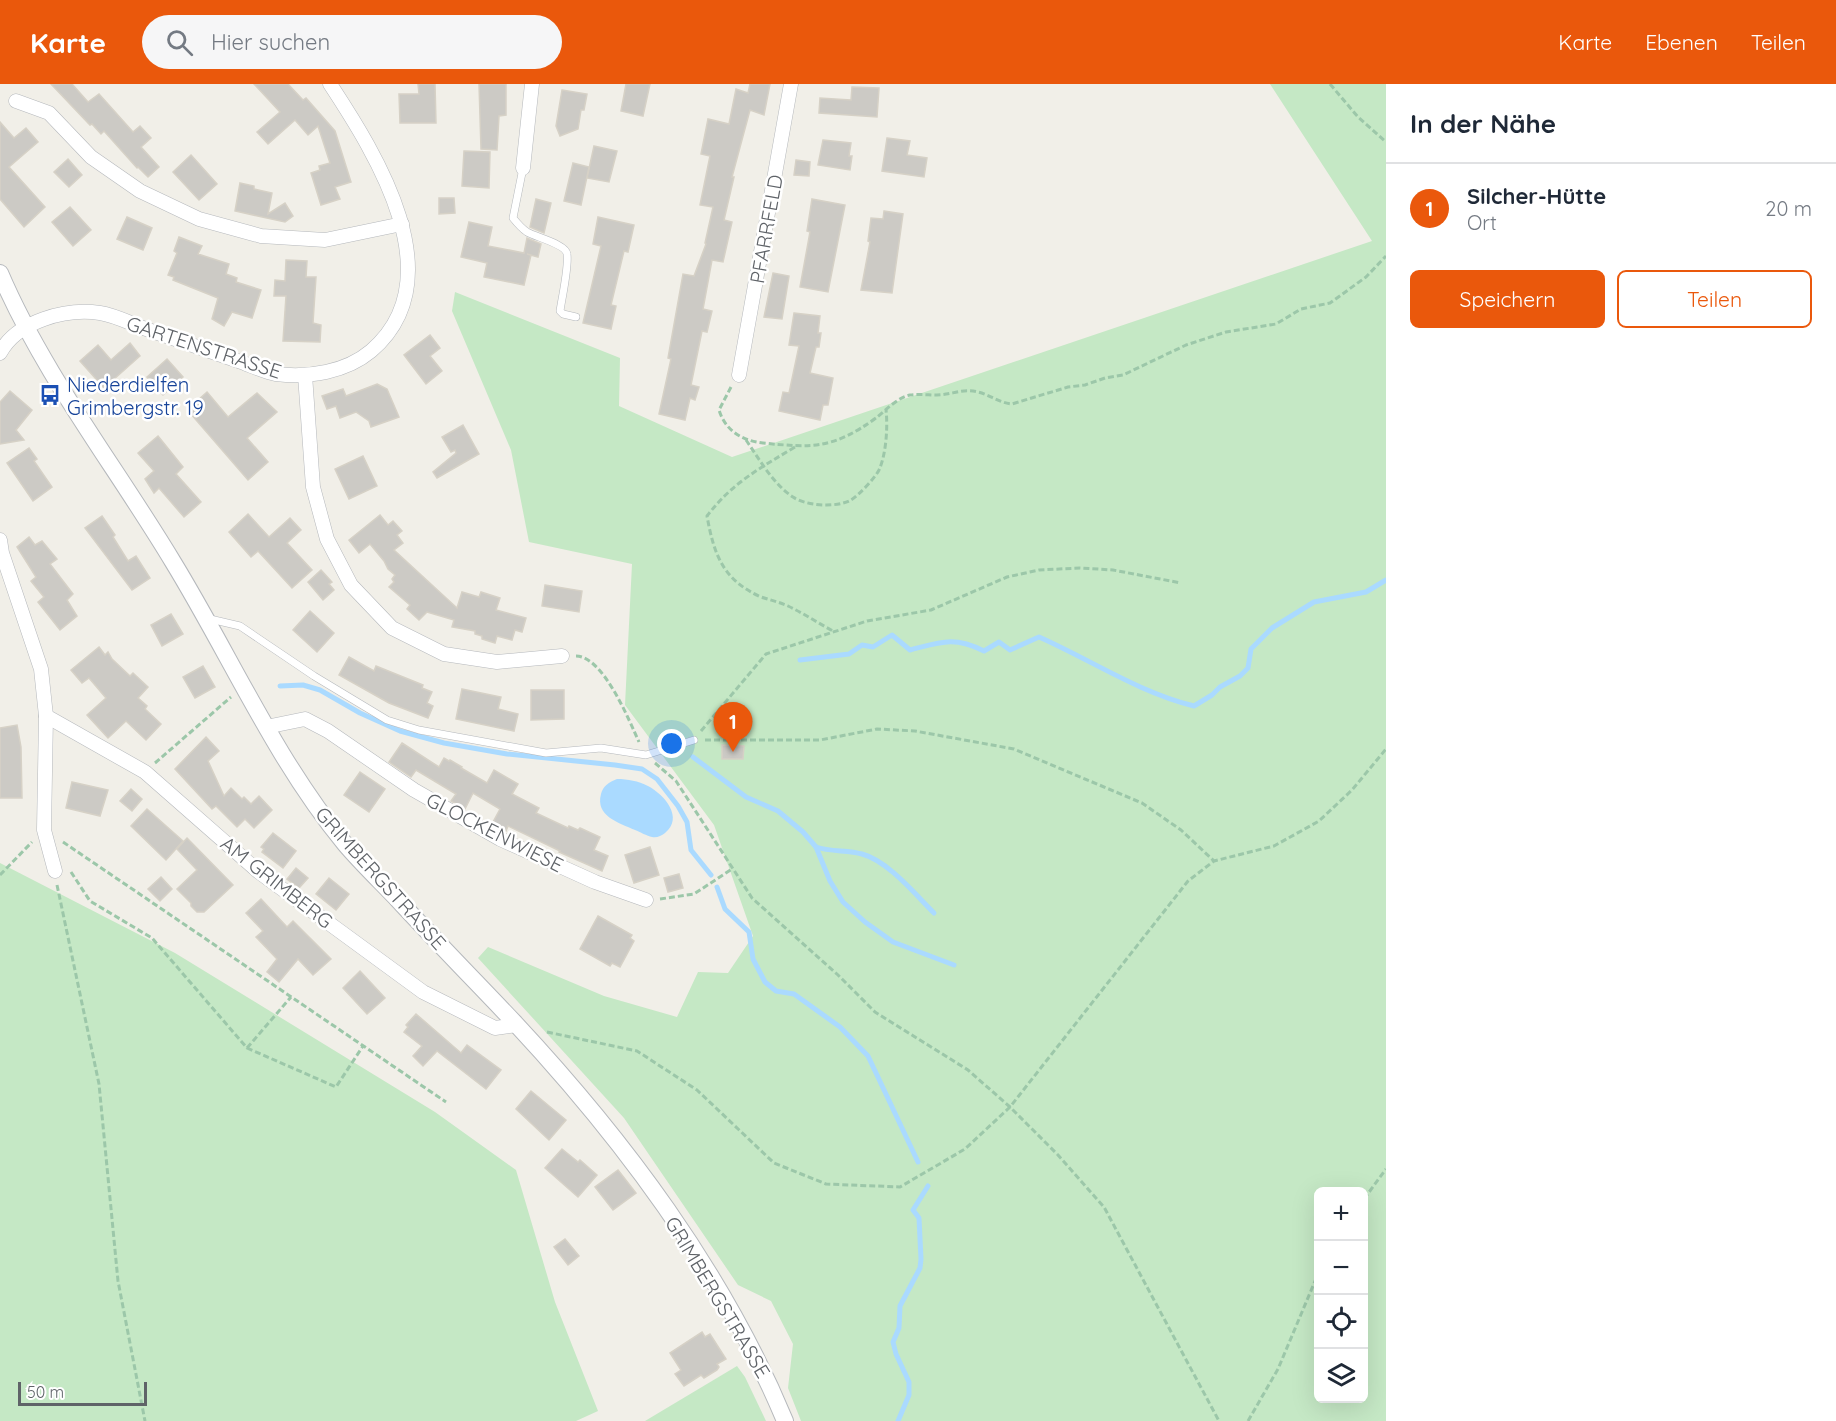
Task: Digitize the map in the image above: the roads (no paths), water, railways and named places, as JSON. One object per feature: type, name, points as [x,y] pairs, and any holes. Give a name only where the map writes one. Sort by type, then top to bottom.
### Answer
[{"type":"street","name":"GARTENSTRASSE","points":[[27,326],[68,313],[101,313],[274,374],[305,375],[345,367],[361,359],[390,330],[408,285],[407,254],[402,224],[385,179],[357,125],[330,84]]},
{"type":"street","points":[[522,168],[532,84]]},
{"type":"street","name":"PFARRFELD","points":[[739,375],[791,84]]},
{"type":"street","points":[[16,101],[49,113],[91,157],[140,191],[199,219],[261,236],[325,240],[402,224]]},
{"type":"street","name":"GRIMBERGSTRASSE","points":[[0,273],[54,375],[146,515],[208,619],[266,727],[318,811],[348,847],[517,1025],[607,1127],[692,1246],[748,1340],[766,1375],[785,1421]]},
{"type":"street","points":[[0,353],[4,346],[27,326]]},
{"type":"street","points":[[305,375],[313,487],[327,539],[351,585],[392,628],[444,654],[497,662],[562,656]]},
{"type":"street","points":[[0,540],[2,553],[41,669],[46,716],[44,830],[61,868]]},
{"type":"street","name":"AM GRIMBERG","points":[[46,716],[145,772],[259,872],[423,992],[495,1028],[517,1025]]},
{"type":"street","name":"GLOCKENWIESE","points":[[266,727],[305,720],[328,731],[414,790],[500,839],[595,882],[646,900]]},
{"type":"lane","points":[[522,168],[513,218],[528,233],[546,239],[565,250],[566,267],[560,311],[576,317]]},
{"type":"lane","points":[[208,619],[240,626],[314,676],[387,720],[419,730],[546,753],[601,748],[646,755],[694,740]]},
{"type":"water","points":[[617,779],[644,784],[666,801],[673,821],[665,833],[657,837],[650,836],[610,818],[605,813],[600,802],[602,791],[611,781]]},
{"type":"waterway","points":[[800,660],[849,654],[862,645],[873,647],[892,635],[910,650],[947,642],[964,643],[984,651],[999,642],[1010,650],[1039,637],[1153,693],[1194,706],[1240,676],[1248,668],[1251,649],[1272,628],[1314,602],[1366,592],[1386,580]]},
{"type":"waterway","points":[[280,686],[303,685],[320,690],[360,713],[400,731],[444,743],[507,754],[642,769],[657,779],[678,806],[687,822],[691,850],[711,875]]},
{"type":"waterway","points":[[693,757],[746,797],[778,811],[803,832],[816,847],[830,881],[843,902],[865,922],[893,942],[954,965]]},
{"type":"waterway","points":[[816,847],[862,854],[872,858],[901,879],[934,913]]},
{"type":"waterway","points":[[717,887],[725,909],[749,932],[753,959],[765,982],[776,991],[794,994],[840,1027],[868,1056],[918,1162]]},
{"type":"waterway","points":[[898,1421],[909,1395],[909,1382],[893,1342],[899,1328],[900,1306],[920,1268],[919,1218],[913,1210],[928,1186]]},
{"type":"place","name":"Niederdielfen Grimbergstr. 19","points":[[50,395]]},
{"type":"place","name":"Silcher-Hütte","points":[[733,752]]}]
